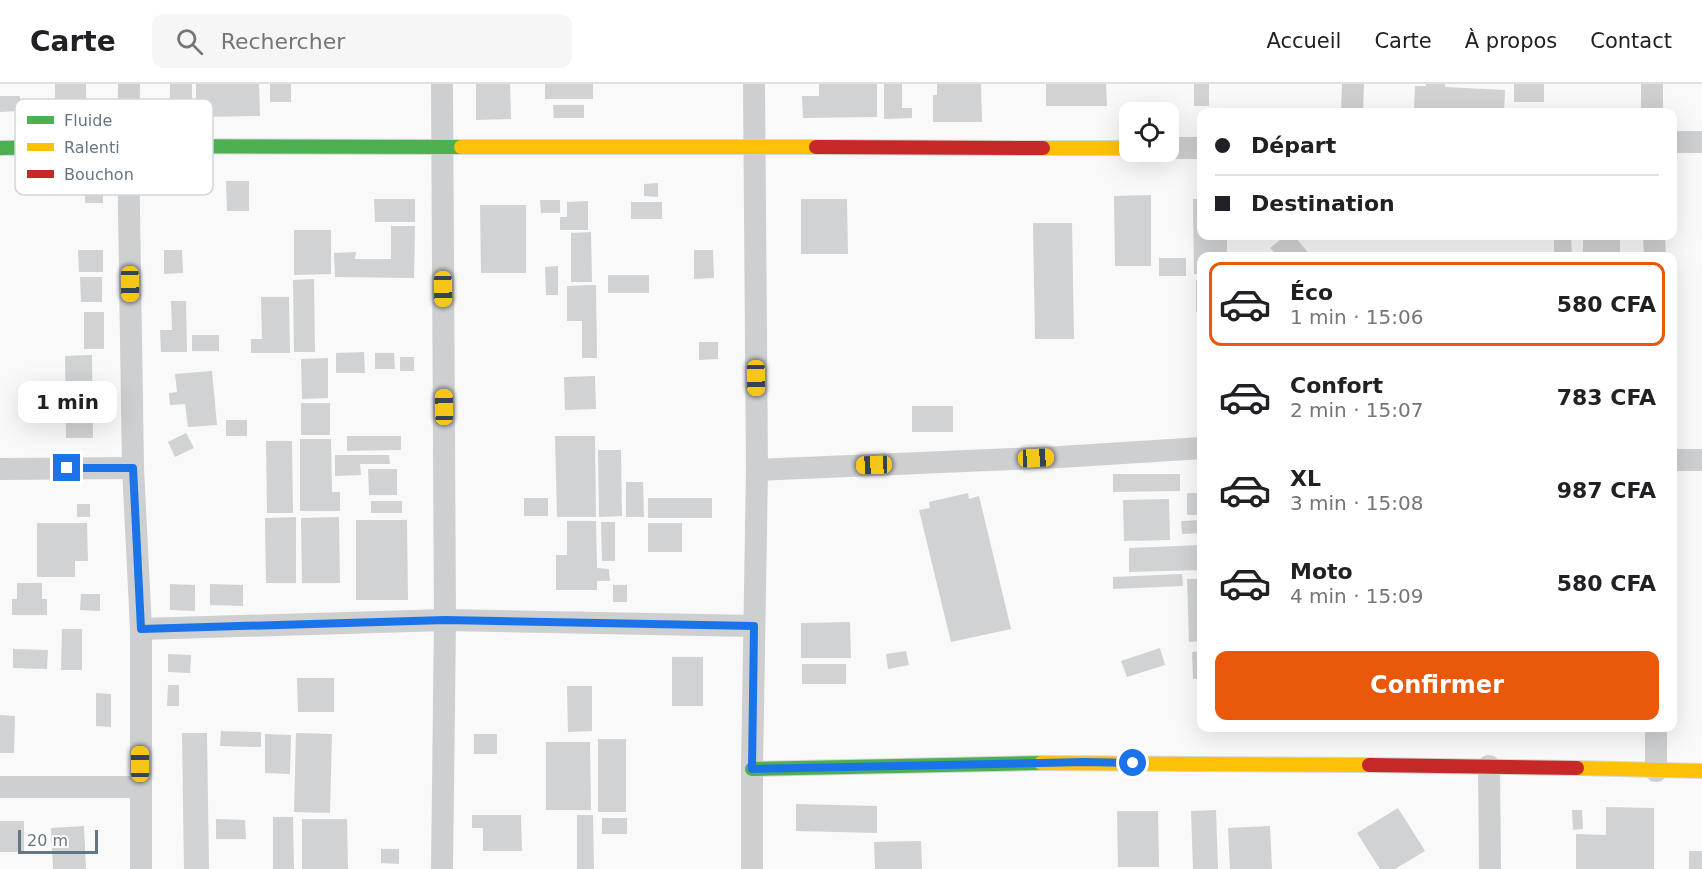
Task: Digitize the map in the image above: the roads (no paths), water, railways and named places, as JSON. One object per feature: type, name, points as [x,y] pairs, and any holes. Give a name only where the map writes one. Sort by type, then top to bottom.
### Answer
[{"type":"street","points":[[129,84],[129,99]]},
{"type":"street","points":[[442,84],[445,620],[442,869]]},
{"type":"street","points":[[752,869],[758,470],[754,84]]},
{"type":"street","points":[[1352,108],[1353,84]]},
{"type":"street","points":[[1652,84],[1652,108]]},
{"type":"street","points":[[1677,142],[1702,142]]},
{"type":"street","points":[[213,146],[1119,148]]},
{"type":"street","points":[[0,148],[15,148]]},
{"type":"street","points":[[1179,148],[1197,148]]},
{"type":"street","points":[[129,195],[133,468],[141,629],[141,869]]},
{"type":"street","points":[[758,470],[1060,457],[1197,448]]},
{"type":"street","points":[[1677,460],[1702,460]]},
{"type":"street","points":[[0,469],[133,468]]},
{"type":"street","points":[[141,629],[445,620],[754,626]]},
{"type":"street","points":[[1656,732],[1656,771]]},
{"type":"street","points":[[752,769],[1085,762],[1489,766],[1702,771]]},
{"type":"street","points":[[1489,766],[1490,869]]},
{"type":"street","points":[[0,787],[140,787]]}]
